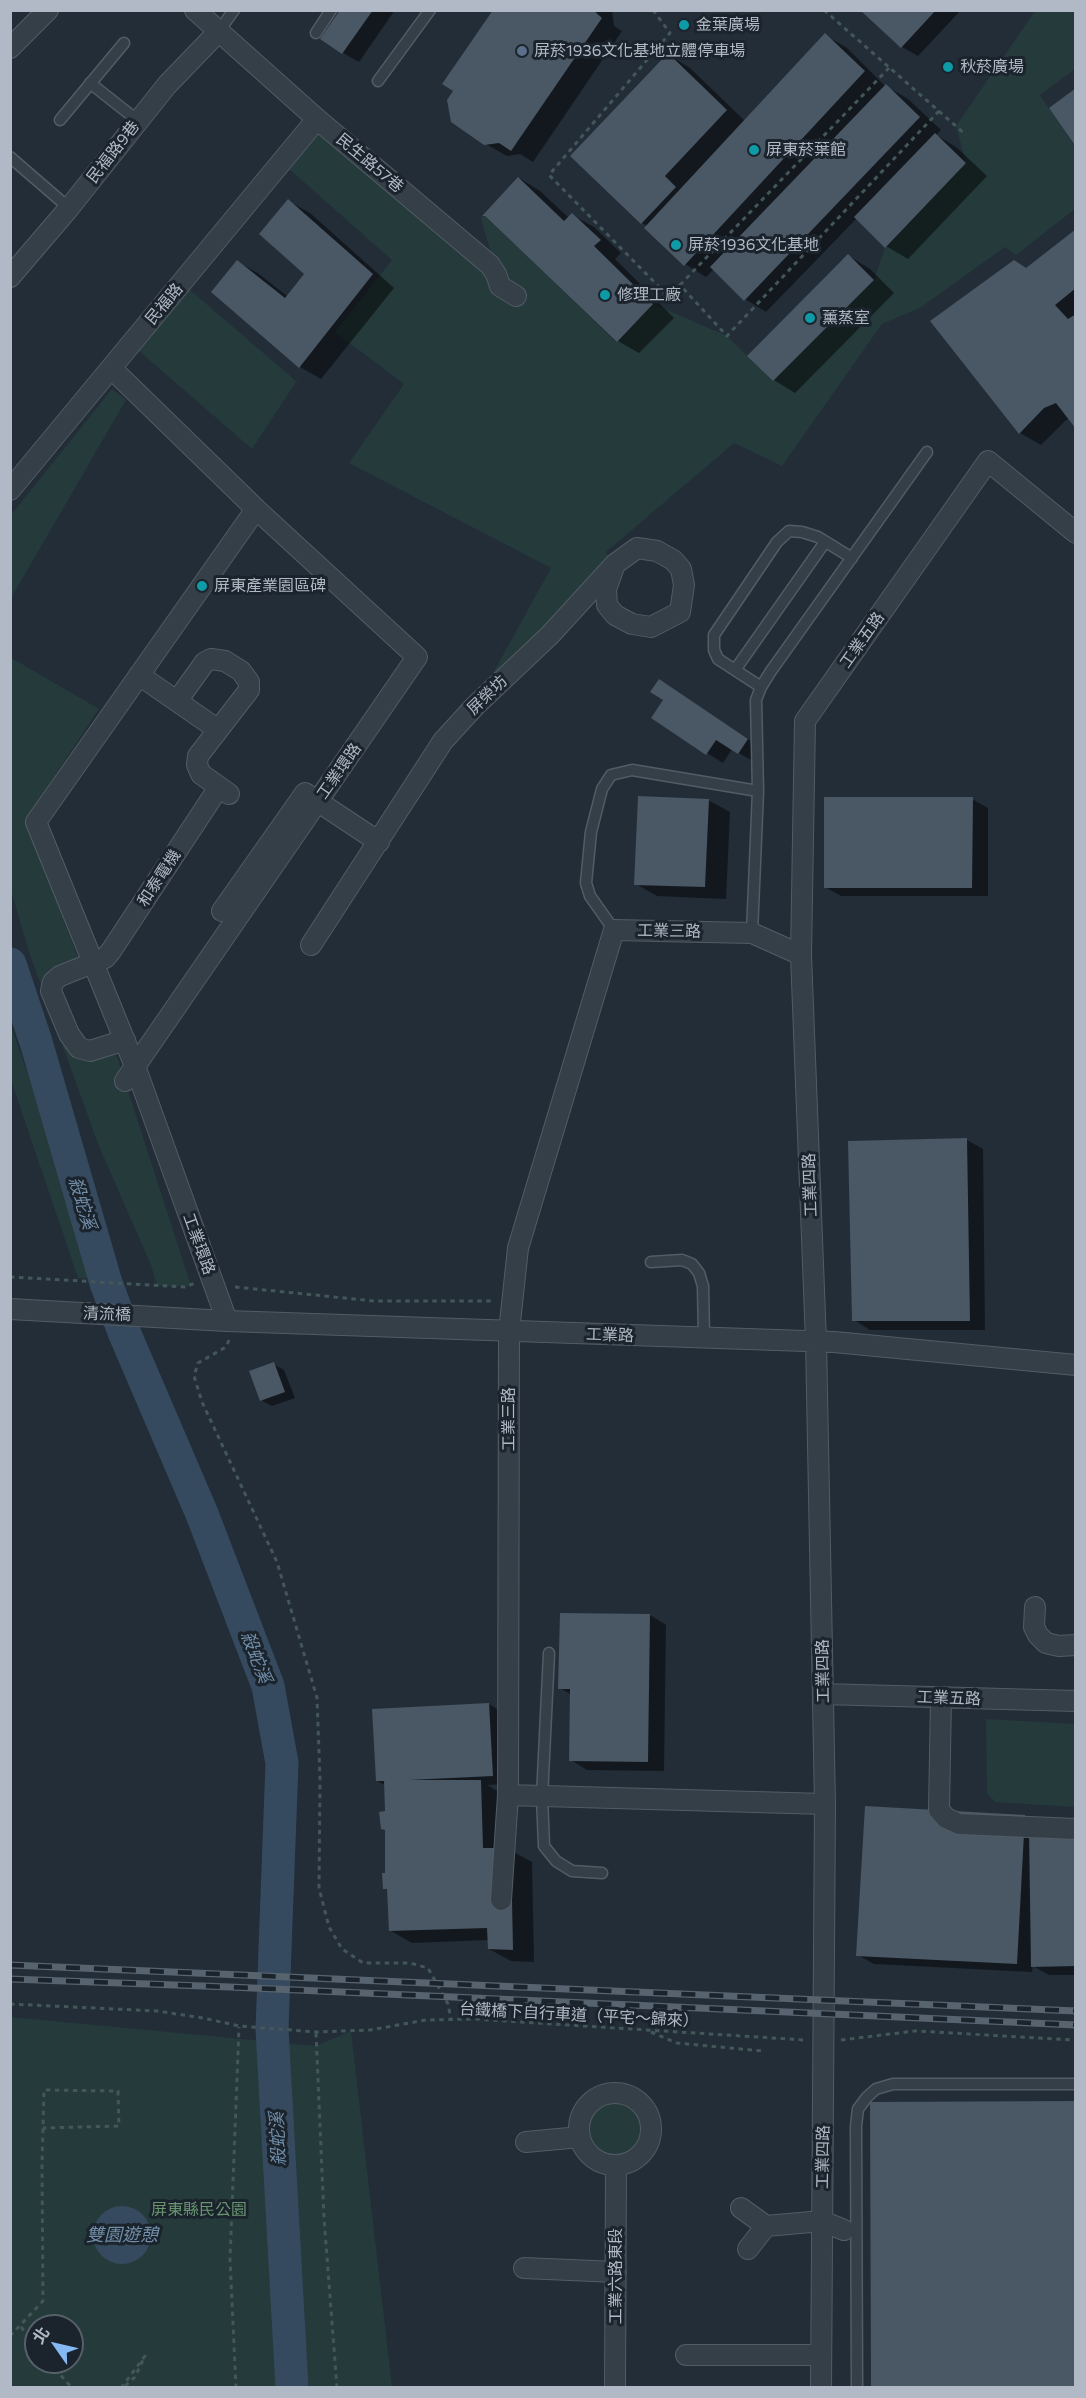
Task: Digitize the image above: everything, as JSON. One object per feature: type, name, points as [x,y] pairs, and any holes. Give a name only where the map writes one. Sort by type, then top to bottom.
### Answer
[{"type":"street","points":[[10,48],[48,10]]},
{"type":"street","name":"民生路57巷","points":[[195,10],[317,119],[490,265],[500,286],[516,296]]},
{"type":"street","name":"民福路9巷","points":[[14,266],[69,208],[167,85],[219,31]]},
{"type":"street","name":"民福路","points":[[10,490],[317,119]]},
{"type":"street","name":"工業環路","points":[[111,368],[256,508],[417,657],[130,1073]]},
{"type":"street","name":"工業五路","points":[[801,955],[806,721],[988,461],[1076,533]]},
{"type":"street","name":"工業環路","points":[[227,1321],[130,1073],[125,1040],[36,822],[256,508]]},
{"type":"street","name":"屏榮坊","points":[[311,945],[444,741],[475,706],[550,635],[615,564],[638,548],[657,551],[673,560],[681,569],[684,585],[680,612],[651,627],[632,624],[615,615],[607,605],[606,589],[615,564]]},
{"type":"street","name":"和泰電機","points":[[125,1040],[90,1051],[80,1048],[69,1034],[51,991],[53,982],[60,976],[105,958],[224,790],[201,774],[196,765],[202,748],[249,690],[249,682],[241,671],[225,661],[211,659],[205,662],[177,701]]},
{"type":"street","points":[[139,675],[217,729]]},
{"type":"street","points":[[222,911],[305,793],[379,842]]},
{"type":"street","name":"工業三路","points":[[501,1900],[508,1796],[509,1332],[511,1308],[518,1248],[614,930],[752,933],[801,955]]},
{"type":"street","name":"工業四路","points":[[801,955],[816,1341],[825,1804],[821,2388]]},
{"type":"street","name":"清流橋","points":[[10,1309],[143,1315]]},
{"type":"street","name":"工業路","points":[[143,1315],[227,1321],[509,1332],[816,1341],[1076,1365]]},
{"type":"street","points":[[1035,1607],[1034,1626],[1046,1644],[1076,1645]]},
{"type":"street","name":"工業五路","points":[[823,1694],[1076,1701]]},
{"type":"street","points":[[941,1698],[939,1810],[946,1818],[959,1824],[1076,1829]]},
{"type":"street","points":[[508,1796],[825,1804]]},
{"type":"street","points":[[612,2093],[624,2094],[635,2099],[644,2107],[649,2118],[651,2130],[649,2142],[643,2152],[634,2159],[616,2165],[602,2163],[592,2156],[584,2148],[580,2137],[581,2120],[590,2104],[612,2093]]},
{"type":"street","points":[[526,2142],[580,2137]]},
{"type":"street","name":"工業六路東段","points":[[615,2388],[616,2165]]},
{"type":"street","points":[[741,2208],[766,2226],[822,2221],[844,2230]]},
{"type":"street","points":[[748,2249],[766,2226]]},
{"type":"street","points":[[524,2268],[616,2272]]},
{"type":"street","points":[[686,2355],[821,2355]]},
{"type":"lane","points":[[219,31],[234,10]]},
{"type":"lane","points":[[316,33],[331,10]]},
{"type":"lane","points":[[378,81],[430,10]]},
{"type":"lane","points":[[60,120],[124,43]]},
{"type":"lane","points":[[90,83],[137,120]]},
{"type":"lane","points":[[10,157],[69,208]]},
{"type":"lane","points":[[752,933],[758,791],[756,700],[761,687],[927,452]]},
{"type":"lane","points":[[761,687],[718,659],[714,650],[714,634],[777,542],[789,531],[802,532],[852,558]]},
{"type":"lane","points":[[735,670],[825,542]]},
{"type":"lane","points":[[614,930],[590,896],[586,883],[591,832],[602,789],[610,774],[632,770],[758,791]]},
{"type":"lane","points":[[651,1262],[682,1260],[692,1264],[699,1273],[703,1286],[704,1338]]},
{"type":"lane","points":[[549,1653],[542,1797],[543,1846],[556,1862],[572,1871],[602,1873]]},
{"type":"lane","points":[[857,2388],[856,2126],[858,2109],[876,2089],[893,2084],[1076,2084]]},
{"type":"path","points":[[653,10],[670,33],[549,175],[667,295],[680,285],[889,68]]},
{"type":"path","points":[[824,10],[966,135]]},
{"type":"path","points":[[680,285],[727,336],[939,111]]},
{"type":"path","points":[[10,1277],[185,1287],[191,1286],[199,1278],[210,1273],[217,1274],[229,1285],[240,1289],[374,1301],[495,1301],[511,1308]]},
{"type":"path","points":[[227,1321],[230,1338],[226,1347],[198,1363],[194,1376],[202,1402],[277,1562],[317,1698],[320,1779],[319,1887],[329,1927],[342,1949],[363,1963],[410,1963],[428,1968],[448,2004],[451,2020]]},
{"type":"path","name":"台鐵橋下自行車道（平宅～歸來）","points":[[10,2004],[157,2011],[239,2026],[316,2032],[370,2030],[426,2020],[474,2019],[824,2042],[915,2031],[1076,2040]]},
{"type":"path","points":[[236,2388],[230,2259],[239,2026]]},
{"type":"path","points":[[647,2031],[677,2043],[763,2051]]},
{"type":"path","points":[[316,2032],[324,2218],[337,2388]]},
{"type":"path","points":[[10,2336],[21,2327],[43,2301],[44,2090],[118,2091],[119,2126],[44,2128]]},
{"type":"path","points":[[21,2327],[24,2331]]},
{"type":"path","points":[[145,2356],[135,2377],[122,2388],[145,2356]]},
{"type":"path","points":[[60,2374],[72,2388]]},
{"type":"green space","points":[[1035,11],[1075,11],[1075,69],[1040,95],[1075,147],[1075,209],[1016,255],[1005,247],[920,308],[882,324],[782,466],[734,443],[606,552],[615,564],[475,706],[551,568],[349,463],[404,384],[335,332],[296,382],[252,449],[131,344],[182,283],[296,381],[392,260],[281,162],[317,119],[497,273],[481,219],[485,216],[616,342],[653,304],[727,336],[773,381],[874,280],[885,248],[966,163],[956,126]]},
{"type":"green space","points":[[112,389],[126,400],[11,598],[11,515]]},
{"type":"green space","points":[[10,657],[99,709],[29,814],[29,830],[82,968],[53,982],[79,1048],[113,1044],[191,1286],[157,1286],[151,1265],[98,1144],[28,949],[11,890]]},
{"type":"green space","points":[[11,1026],[99,1279],[78,1278],[11,1080]]},
{"type":"green space","points":[[986,1719],[1075,1724],[1075,1807],[995,1802],[987,1793]]},
{"type":"green space","name":"屏東縣民公園","points":[[10,2017],[316,2046],[351,2031],[392,2387],[11,2387]]},
{"type":"green space","points":[[615,2093],[635,2099],[645,2109],[651,2129],[645,2149],[635,2159],[615,2165],[595,2159],[585,2149],[579,2129],[585,2109],[595,2099]]},
{"type":"water","name":"雙園遊憩","points":[[122,2206],[133,2208],[146,2219],[151,2235],[149,2246],[138,2259],[122,2264],[111,2262],[98,2251],[93,2235],[95,2224],[106,2211]]},
{"type":"building","points":[[340,10],[373,10],[342,54],[320,39]]},
{"type":"building","name":"屏菸1936文化基地立體停車場","points":[[493,10],[593,10],[602,18],[511,151],[499,143],[484,145],[451,122],[447,100],[453,91],[442,84]]},
{"type":"building","points":[[860,10],[936,10],[901,48]]},
{"type":"building","name":"屏東菸葉館","points":[[825,33],[865,71],[684,266],[644,228]]},
{"type":"building","points":[[668,53],[727,110],[665,176],[676,187],[641,224],[570,156]]},
{"type":"building","points":[[886,84],[920,117],[744,301],[710,267]]},
{"type":"building","points":[[1076,88],[1076,147],[1049,108]]},
{"type":"building","points":[[935,133],[966,163],[885,248],[854,217]]},
{"type":"building","points":[[518,177],[564,221],[572,213],[601,240],[594,246],[653,304],[617,342],[485,216],[482,216]]},
{"type":"building","points":[[288,199],[373,274],[299,368],[211,292],[237,260],[285,298],[304,274],[259,234]]},
{"type":"building","points":[[1076,229],[1076,288],[1055,305],[1068,319],[1076,314],[1076,429],[1056,403],[1044,408],[1019,434],[930,321],[1014,260],[1026,268]]},
{"type":"building","name":"薰蒸室","points":[[848,254],[874,280],[773,381],[747,356]]},
{"type":"building","points":[[659,679],[748,739],[738,754],[716,740],[706,755],[651,718],[663,700],[650,692]]},
{"type":"building","points":[[638,796],[709,799],[705,887],[634,885]]},
{"type":"building","points":[[824,797],[973,797],[972,888],[824,888]]},
{"type":"building","points":[[967,1138],[970,1321],[852,1321],[848,1141]]},
{"type":"building","points":[[274,1362],[285,1392],[260,1401],[249,1371]]},
{"type":"building","points":[[560,1613],[650,1614],[648,1762],[569,1761],[570,1689],[558,1689]]},
{"type":"building","points":[[489,1703],[493,1776],[409,1780],[481,1780],[483,1848],[511,1848],[513,1950],[488,1949],[487,1928],[389,1931],[387,1889],[383,1889],[382,1873],[385,1873],[385,1830],[381,1829],[379,1812],[385,1811],[384,1781],[376,1781],[372,1709]]},
{"type":"building","points":[[865,1806],[1025,1815],[1017,1964],[856,1956]]},
{"type":"building","points":[[1076,1829],[1076,1966],[1031,1967],[1029,1830]]},
{"type":"building","points":[[1076,2101],[1076,2388],[871,2388],[870,2102]]},
{"type":"waterway","name":"殺蛇溪","points":[[10,964],[36,1042],[106,1283],[124,1332],[202,1514],[268,1686],[282,1763],[272,2029],[292,2388]]},
{"type":"railway","points":[[10,1965],[1076,2011]]},
{"type":"railway","points":[[10,1979],[1076,2025]]},
{"type":"place","name":"金葉廣場","points":[[684,25]]},
{"type":"place","name":"屏菸1936文化基地立體停車場","points":[[522,51]]},
{"type":"place","name":"秋菸廣場","points":[[948,67]]},
{"type":"place","name":"屏東菸葉館","points":[[754,150]]},
{"type":"place","name":"屏菸1936文化基地","points":[[676,245]]},
{"type":"place","name":"修理工廠","points":[[605,295]]},
{"type":"place","name":"薰蒸室","points":[[810,318]]},
{"type":"place","name":"屏東產業園區碑","points":[[202,586]]}]
